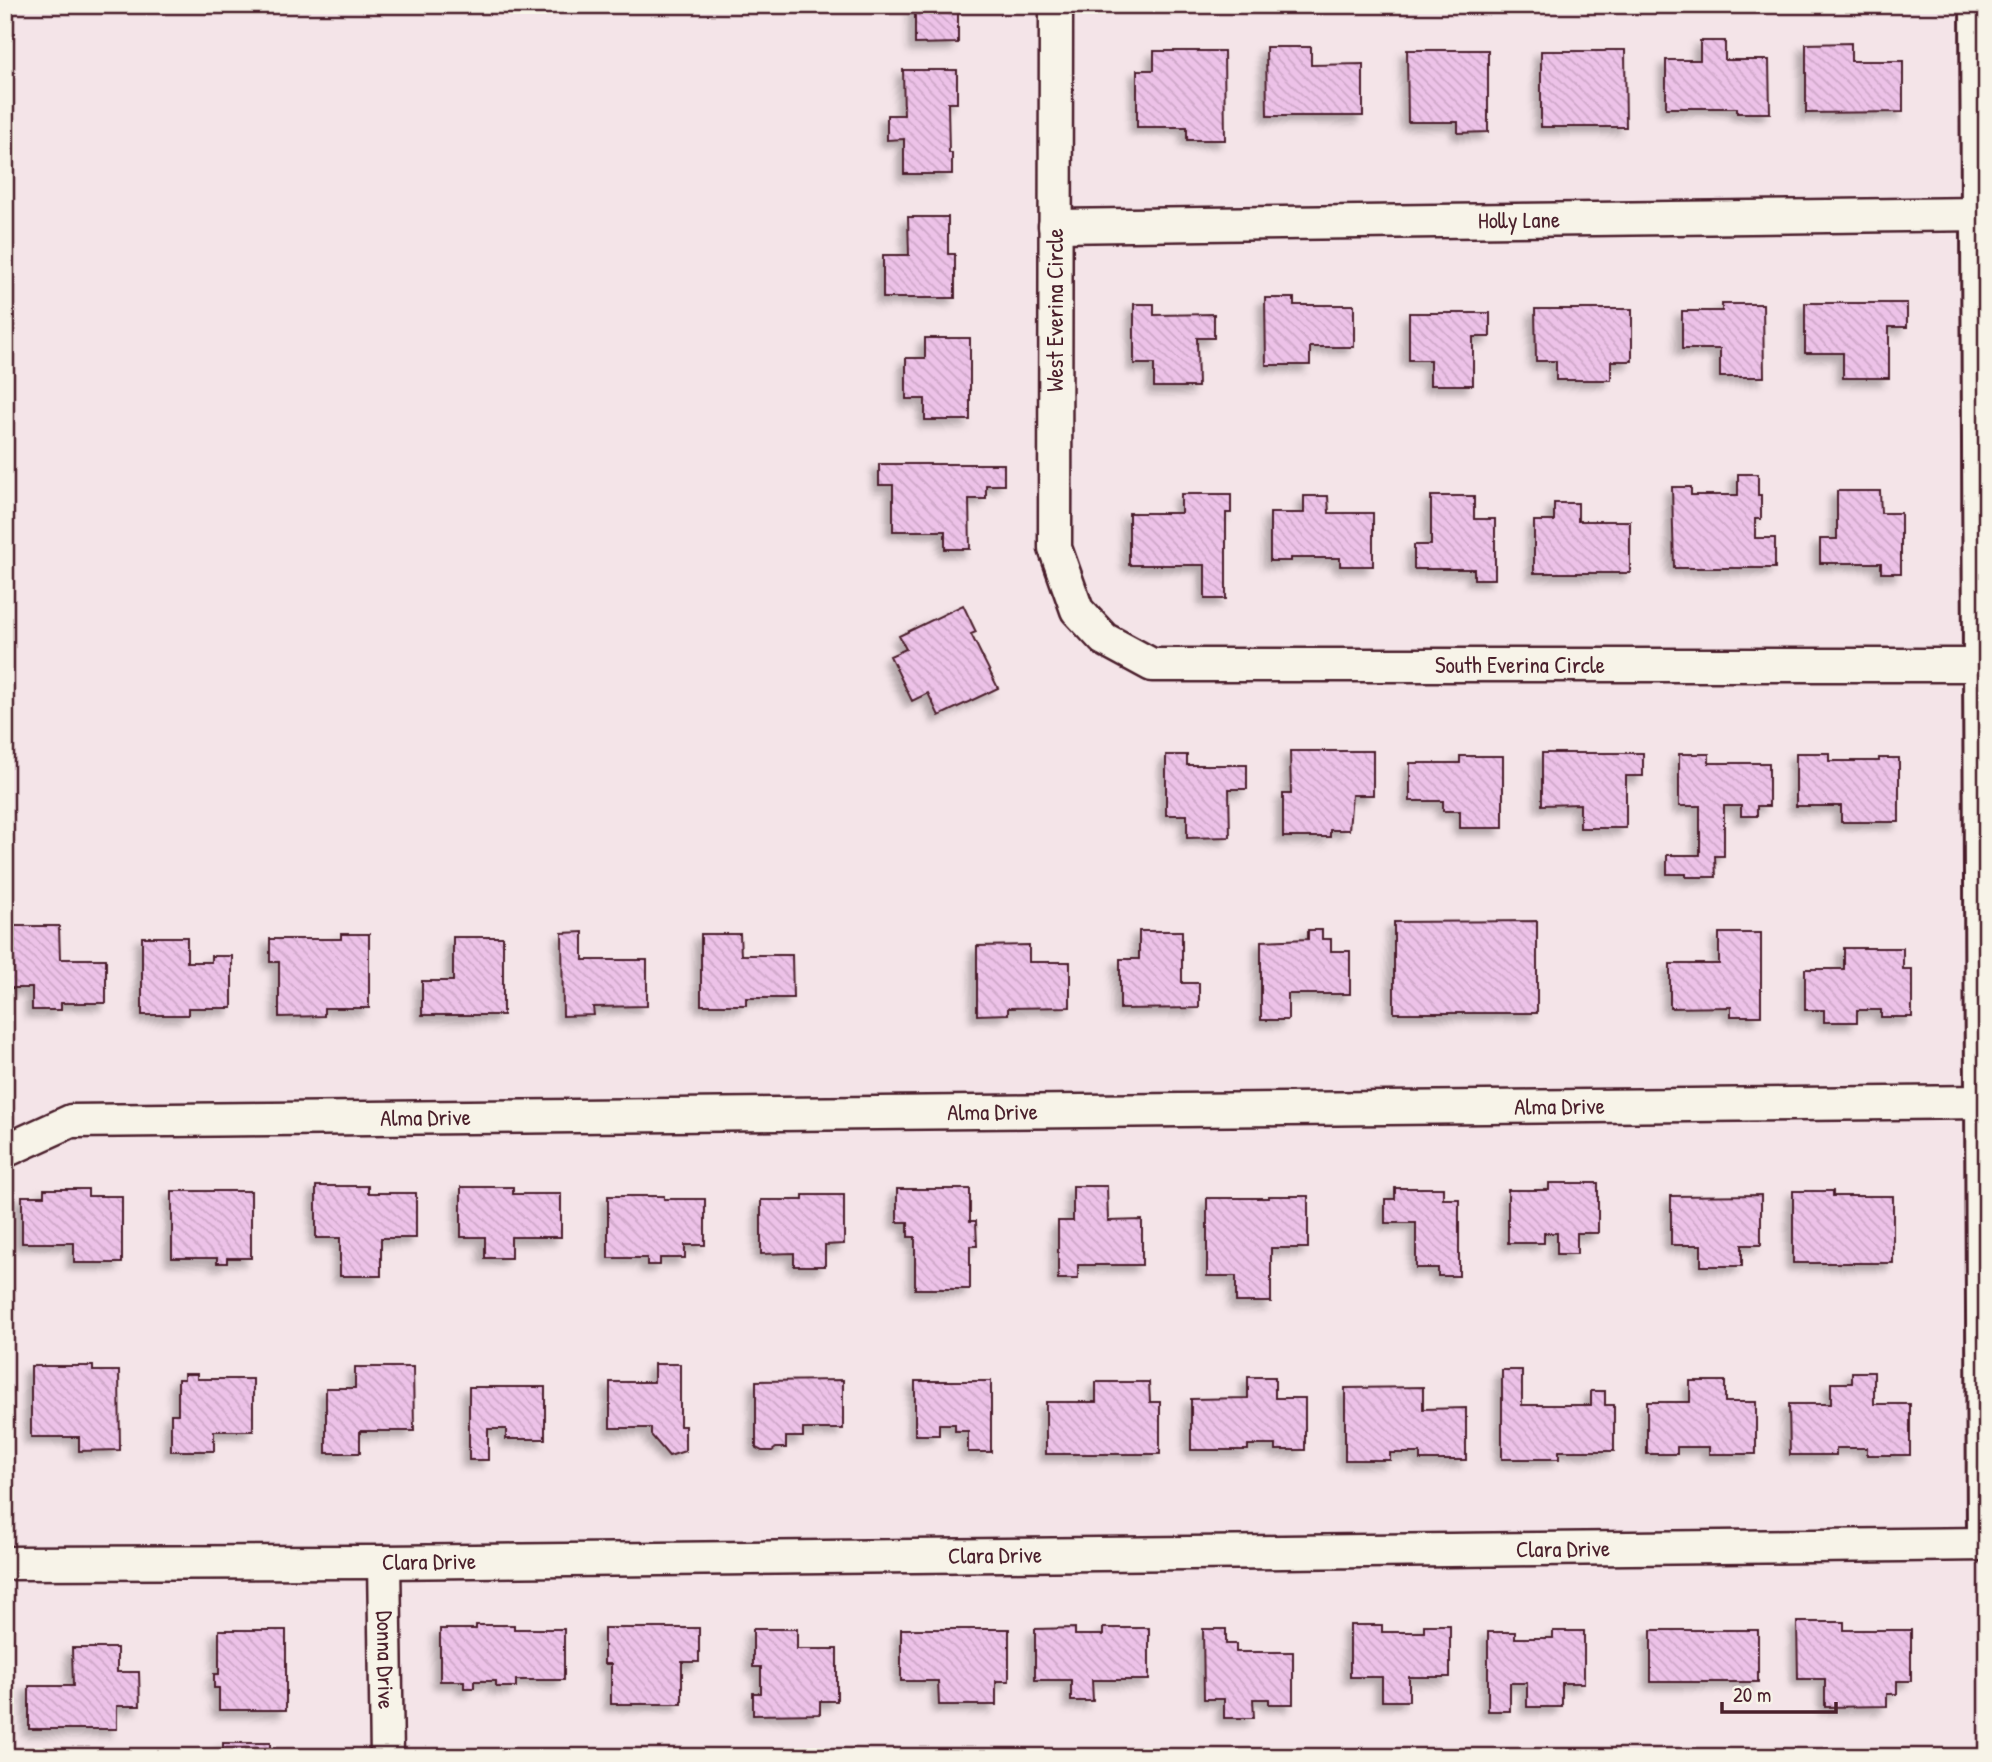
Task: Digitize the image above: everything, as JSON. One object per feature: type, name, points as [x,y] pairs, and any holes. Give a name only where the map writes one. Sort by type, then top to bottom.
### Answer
[{"type":"street","name":"West Everina Circle","points":[[1056,5],[1055,548],[1077,610]]},
{"type":"street","points":[[1980,5],[1985,381],[1983,665],[1987,1530]]},
{"type":"street","name":"Holly Lane","points":[[1055,226],[1981,214]]},
{"type":"street","name":"South Everina Circle","points":[[1077,610],[1104,639],[1152,665],[1983,665]]},
{"type":"street","name":"Alma Drive","points":[[5,1151],[72,1121],[1985,1102]]},
{"type":"street","name":"Clara Drive","points":[[5,1563],[384,1562],[1987,1544]]},
{"type":"street","name":"Donna Drive","points":[[384,1562],[387,1757]]},
{"type":"building","points":[[915,5],[954,5],[954,9],[958,9],[958,43],[915,44]]},
{"type":"building","points":[[1700,41],[1725,41],[1725,60],[1769,60],[1770,113],[1737,113],[1737,108],[1666,108],[1666,60],[1700,60]]},
{"type":"building","points":[[1851,43],[1851,61],[1903,61],[1903,112],[1806,113],[1806,44]]},
{"type":"building","points":[[1266,47],[1311,47],[1311,65],[1363,64],[1363,116],[1267,116]]},
{"type":"building","points":[[1407,50],[1488,50],[1488,132],[1458,133],[1458,122],[1408,122]]},
{"type":"building","points":[[1625,50],[1626,127],[1541,127],[1541,51]]},
{"type":"building","points":[[1154,51],[1224,51],[1225,140],[1187,140],[1187,127],[1137,127],[1137,70],[1154,70]]},
{"type":"building","points":[[903,70],[957,70],[957,103],[948,103],[952,174],[904,174],[904,139],[887,140],[887,115],[904,115]]},
{"type":"building","points":[[908,217],[948,217],[948,254],[955,254],[955,298],[883,298],[883,255],[909,255]]},
{"type":"building","points":[[1265,298],[1294,298],[1294,305],[1354,305],[1354,347],[1310,347],[1310,365],[1266,365]]},
{"type":"building","points":[[1805,303],[1907,303],[1907,327],[1889,327],[1889,378],[1843,378],[1843,353],[1805,353]]},
{"type":"building","points":[[1134,304],[1154,304],[1154,315],[1214,314],[1214,338],[1197,338],[1198,387],[1154,387],[1154,364],[1134,364]]},
{"type":"building","points":[[1722,304],[1763,304],[1764,377],[1720,377],[1720,349],[1682,349],[1682,311],[1722,311]]},
{"type":"building","points":[[1535,309],[1632,309],[1632,361],[1611,361],[1611,380],[1556,380],[1556,361],[1536,361]]},
{"type":"building","points":[[1409,313],[1490,313],[1490,337],[1473,337],[1473,385],[1430,385],[1430,360],[1409,360]]},
{"type":"building","points":[[925,338],[970,338],[970,420],[925,420],[925,399],[906,399],[906,358],[925,358]]},
{"type":"building","points":[[879,464],[1004,464],[1004,485],[986,485],[986,499],[969,499],[970,549],[945,549],[945,531],[893,531],[893,485],[879,485]]},
{"type":"building","points":[[1738,474],[1758,474],[1761,519],[1755,519],[1755,538],[1775,538],[1775,568],[1674,568],[1672,487],[1691,487],[1691,495],[1738,495]]},
{"type":"building","points":[[1837,491],[1880,491],[1881,513],[1901,513],[1901,573],[1881,573],[1881,563],[1820,563],[1820,539],[1837,539]]},
{"type":"building","points":[[1181,494],[1231,494],[1231,513],[1226,513],[1226,599],[1205,599],[1205,565],[1129,565],[1129,513],[1181,513]]},
{"type":"building","points":[[1304,496],[1328,496],[1329,513],[1373,513],[1373,566],[1340,566],[1340,558],[1270,561],[1270,513],[1304,513]]},
{"type":"building","points":[[1431,496],[1474,496],[1474,519],[1495,519],[1495,579],[1474,579],[1474,569],[1414,569],[1414,545],[1431,545]]},
{"type":"building","points":[[1554,503],[1578,503],[1578,521],[1630,521],[1630,573],[1534,573],[1534,521],[1554,521]]},
{"type":"building","points":[[963,605],[976,632],[971,634],[998,688],[939,716],[928,693],[912,701],[890,656],[906,649],[899,636]]},
{"type":"building","points":[[1290,751],[1373,751],[1373,795],[1352,795],[1349,830],[1330,830],[1330,837],[1283,837],[1283,794],[1291,794]]},
{"type":"building","points":[[1542,753],[1643,753],[1643,776],[1626,776],[1626,828],[1580,828],[1580,804],[1542,805]]},
{"type":"building","points":[[1796,753],[1829,753],[1829,761],[1879,761],[1879,758],[1899,758],[1899,822],[1841,822],[1841,806],[1796,806]]},
{"type":"building","points":[[1679,754],[1709,754],[1709,763],[1769,763],[1769,806],[1757,806],[1757,816],[1741,816],[1741,806],[1724,806],[1724,856],[1715,856],[1716,877],[1667,874],[1667,855],[1700,855],[1700,806],[1679,806]]},
{"type":"building","points":[[1166,755],[1187,755],[1187,765],[1247,765],[1247,789],[1229,789],[1230,837],[1187,838],[1187,815],[1166,815]]},
{"type":"building","points":[[1460,756],[1503,756],[1503,828],[1460,828],[1460,811],[1443,811],[1443,801],[1410,801],[1410,763],[1460,763]]},
{"type":"building","points":[[1537,921],[1537,1013],[1394,1013],[1394,922]]},
{"type":"building","points":[[8,926],[59,926],[60,959],[106,959],[106,1003],[61,1003],[61,1010],[32,1010],[32,988],[8,988]]},
{"type":"building","points":[[1308,930],[1322,930],[1322,939],[1331,939],[1331,951],[1350,951],[1350,994],[1288,994],[1288,1020],[1261,1020],[1261,941],[1308,939]]},
{"type":"building","points":[[1139,931],[1182,931],[1182,983],[1199,983],[1199,1008],[1120,1009],[1120,959],[1139,959]]},
{"type":"building","points":[[583,932],[583,960],[647,960],[647,1006],[593,1007],[594,1015],[563,1016],[562,933]]},
{"type":"building","points":[[1719,933],[1761,933],[1761,1016],[1731,1016],[1731,1007],[1670,1008],[1670,964],[1719,964]]},
{"type":"building","points":[[341,934],[369,934],[369,1008],[324,1008],[324,1016],[279,1017],[279,962],[270,962],[270,939],[341,939]]},
{"type":"building","points":[[701,934],[740,934],[741,955],[792,955],[793,998],[746,998],[746,1005],[701,1005]]},
{"type":"building","points":[[142,937],[187,937],[187,962],[211,962],[211,956],[232,956],[232,1008],[188,1008],[188,1015],[142,1015]]},
{"type":"building","points":[[453,937],[503,937],[503,1015],[422,1015],[422,981],[453,981]]},
{"type":"building","points":[[1029,945],[1029,962],[1070,962],[1070,1007],[1008,1008],[1008,1014],[977,1015],[977,946]]},
{"type":"building","points":[[1844,948],[1903,948],[1903,969],[1912,969],[1912,1017],[1881,1017],[1881,1010],[1857,1010],[1857,1022],[1824,1022],[1824,1010],[1805,1010],[1805,969],[1844,969]]},
{"type":"building","points":[[1549,1183],[1598,1183],[1598,1233],[1577,1233],[1577,1254],[1557,1254],[1557,1233],[1544,1233],[1544,1243],[1508,1243],[1508,1190],[1549,1190]]},
{"type":"building","points":[[316,1186],[368,1186],[368,1193],[416,1193],[416,1238],[381,1238],[381,1276],[340,1276],[340,1238],[316,1238]]},
{"type":"building","points":[[1073,1186],[1107,1186],[1108,1221],[1142,1220],[1142,1265],[1078,1265],[1078,1279],[1058,1279],[1058,1221],[1073,1221]]},
{"type":"building","points":[[461,1187],[513,1187],[513,1194],[561,1194],[561,1237],[511,1237],[511,1258],[485,1258],[485,1237],[461,1237]]},
{"type":"building","points":[[1395,1188],[1443,1188],[1443,1199],[1459,1199],[1459,1276],[1438,1276],[1438,1268],[1416,1268],[1416,1223],[1385,1223],[1385,1199],[1395,1199]]},
{"type":"building","points":[[44,1189],[88,1189],[88,1196],[122,1196],[122,1263],[74,1263],[74,1243],[22,1243],[22,1196],[44,1196]]},
{"type":"building","points":[[897,1189],[970,1189],[970,1221],[976,1221],[977,1246],[970,1246],[970,1289],[915,1289],[915,1237],[908,1237],[908,1222],[897,1222]]},
{"type":"building","points":[[172,1191],[251,1191],[251,1258],[227,1258],[227,1263],[217,1263],[217,1258],[172,1258]]},
{"type":"building","points":[[1793,1191],[1833,1191],[1833,1196],[1893,1196],[1893,1263],[1793,1263]]},
{"type":"building","points":[[803,1195],[844,1195],[844,1244],[825,1245],[825,1266],[794,1266],[794,1253],[761,1254],[761,1200],[803,1200]]},
{"type":"building","points":[[1761,1195],[1761,1245],[1742,1245],[1742,1266],[1701,1266],[1701,1245],[1671,1245],[1671,1196]]},
{"type":"building","points":[[608,1196],[705,1199],[705,1245],[685,1245],[685,1258],[660,1258],[660,1265],[647,1265],[647,1258],[608,1258]]},
{"type":"building","points":[[1308,1196],[1308,1248],[1271,1248],[1271,1302],[1236,1302],[1236,1276],[1207,1276],[1207,1198]]},
{"type":"building","points":[[654,1364],[680,1364],[680,1426],[685,1426],[685,1451],[669,1456],[651,1435],[651,1428],[610,1428],[610,1382],[654,1382]]},
{"type":"building","points":[[31,1366],[93,1366],[93,1371],[119,1371],[120,1450],[79,1451],[79,1437],[31,1437]]},
{"type":"building","points":[[355,1367],[413,1367],[414,1431],[360,1431],[360,1453],[326,1453],[326,1388],[355,1388]]},
{"type":"building","points":[[1502,1370],[1522,1370],[1522,1405],[1591,1405],[1591,1391],[1605,1391],[1605,1405],[1614,1405],[1614,1451],[1559,1451],[1559,1459],[1502,1459]]},
{"type":"building","points":[[1852,1372],[1874,1372],[1874,1404],[1910,1404],[1910,1455],[1867,1455],[1867,1448],[1836,1448],[1836,1455],[1790,1455],[1789,1404],[1831,1404],[1831,1383],[1852,1383]]},
{"type":"building","points":[[184,1374],[197,1374],[197,1379],[253,1379],[253,1431],[214,1431],[214,1451],[171,1451],[171,1414],[178,1414],[178,1379],[184,1379]]},
{"type":"building","points":[[1248,1377],[1275,1377],[1275,1398],[1305,1398],[1305,1450],[1276,1450],[1276,1445],[1248,1445],[1248,1450],[1191,1450],[1191,1399],[1248,1398]]},
{"type":"building","points":[[843,1380],[843,1429],[803,1429],[803,1437],[786,1437],[786,1448],[762,1451],[756,1448],[756,1381]]},
{"type":"building","points":[[915,1381],[991,1381],[991,1452],[968,1452],[968,1431],[955,1431],[955,1424],[939,1424],[939,1435],[915,1435]]},
{"type":"building","points":[[1690,1381],[1725,1381],[1725,1402],[1756,1402],[1756,1454],[1709,1454],[1709,1447],[1677,1447],[1677,1454],[1647,1454],[1647,1402],[1690,1402]]},
{"type":"building","points":[[1096,1382],[1149,1382],[1150,1402],[1160,1402],[1160,1454],[1046,1454],[1046,1402],[1096,1402]]},
{"type":"building","points":[[469,1387],[545,1387],[545,1439],[506,1439],[506,1429],[488,1429],[488,1460],[469,1460]]},
{"type":"building","points":[[1423,1387],[1423,1409],[1466,1408],[1466,1460],[1420,1460],[1420,1453],[1390,1453],[1390,1460],[1345,1460],[1345,1388]]},
{"type":"building","points":[[1797,1622],[1844,1622],[1844,1630],[1911,1630],[1911,1681],[1897,1681],[1897,1694],[1887,1694],[1887,1706],[1825,1707],[1825,1679],[1798,1679]]},
{"type":"building","points":[[476,1625],[514,1625],[514,1629],[564,1629],[564,1680],[516,1680],[516,1687],[496,1687],[496,1681],[474,1681],[474,1688],[464,1688],[464,1681],[440,1681],[440,1629],[476,1629]]},
{"type":"building","points":[[1350,1625],[1382,1625],[1382,1632],[1424,1632],[1424,1625],[1450,1625],[1450,1677],[1409,1677],[1409,1701],[1382,1701],[1382,1677],[1350,1677]]},
{"type":"building","points":[[604,1628],[699,1628],[699,1662],[682,1662],[682,1704],[611,1704],[611,1664],[604,1664]]},
{"type":"building","points":[[1075,1628],[1075,1635],[1103,1635],[1103,1628],[1149,1628],[1149,1680],[1092,1680],[1093,1701],[1071,1701],[1071,1680],[1035,1680],[1035,1629]]},
{"type":"building","points":[[753,1629],[797,1629],[797,1649],[837,1649],[837,1701],[820,1701],[820,1714],[753,1715],[753,1693],[761,1693],[761,1667],[753,1667]]},
{"type":"building","points":[[901,1629],[1009,1629],[1009,1681],[996,1681],[996,1705],[939,1705],[938,1681],[901,1681]]},
{"type":"building","points":[[1203,1629],[1226,1629],[1226,1644],[1236,1644],[1236,1652],[1293,1652],[1293,1704],[1269,1704],[1269,1699],[1253,1699],[1254,1718],[1224,1718],[1224,1699],[1204,1699]]},
{"type":"building","points":[[219,1630],[286,1630],[286,1710],[219,1710],[219,1688],[214,1688],[214,1674],[219,1674]]},
{"type":"building","points":[[1651,1630],[1758,1630],[1758,1682],[1651,1682]]},
{"type":"building","points":[[1553,1631],[1584,1631],[1584,1683],[1562,1683],[1562,1707],[1527,1707],[1527,1683],[1510,1683],[1510,1711],[1488,1711],[1488,1632],[1515,1632],[1515,1638],[1553,1638]]},
{"type":"building","points":[[72,1648],[117,1648],[117,1672],[139,1672],[140,1706],[117,1706],[117,1729],[29,1729],[29,1686],[73,1686]]},
{"type":"building","points":[[223,1743],[270,1743],[270,1757],[223,1757]]}]
